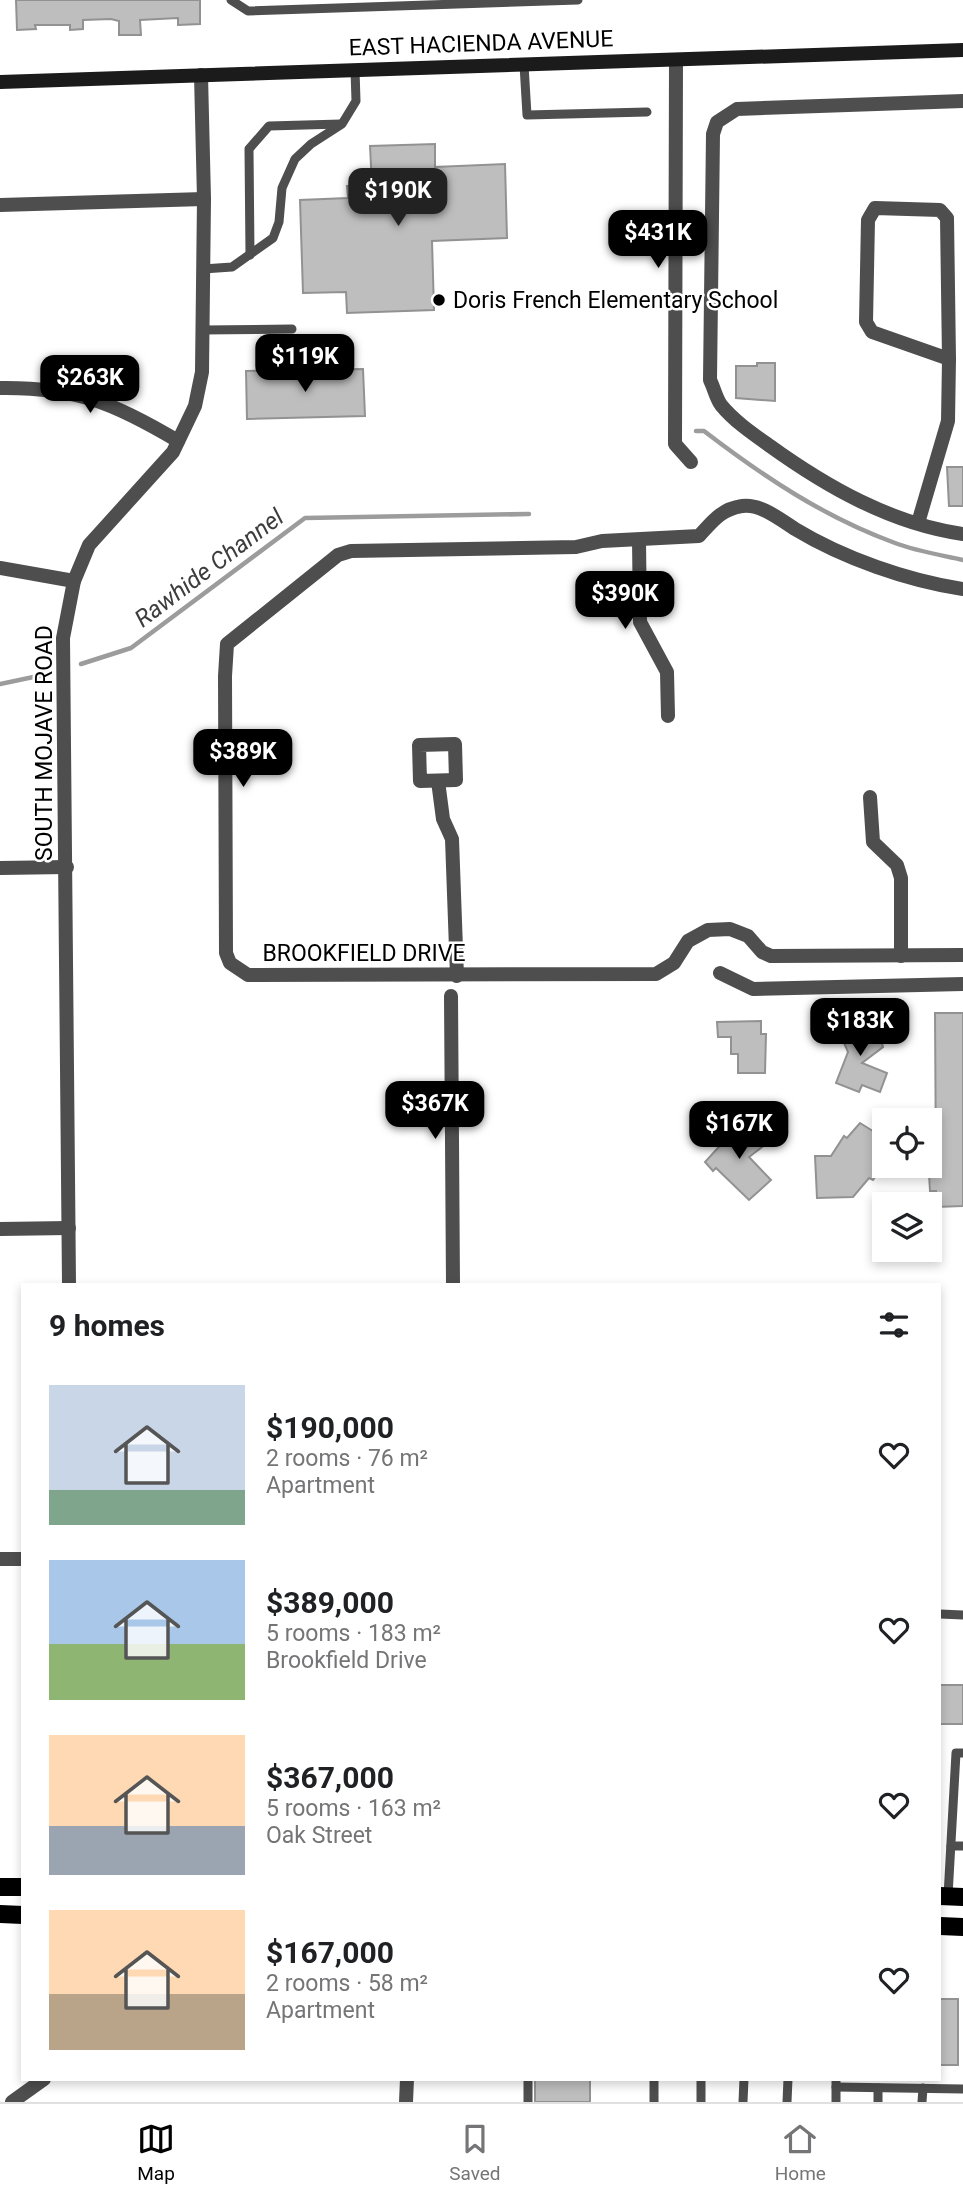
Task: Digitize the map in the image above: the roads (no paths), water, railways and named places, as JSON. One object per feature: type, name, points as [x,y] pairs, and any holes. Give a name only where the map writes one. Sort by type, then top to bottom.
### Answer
[{"type":"main road","name":"EAST HACIENDA AVENUE","points":[[0,82],[963,50]]},
{"type":"main road","points":[[0,1887],[21,1887]]},
{"type":"main road","points":[[0,1914],[21,1915]]},
{"type":"main road","points":[[941,1926],[963,1927]]},
{"type":"street","points":[[676,60],[674,444],[691,462]]},
{"type":"street","name":"SOUTH MOJAVE ROAD","points":[[69,1283],[63,638],[74,581],[89,545],[173,452],[195,406],[202,372],[204,199],[201,75]]},
{"type":"street","points":[[963,101],[737,109],[717,121],[713,134],[710,380],[720,403],[744,427],[813,477],[855,499],[918,523],[963,534]]},
{"type":"street","points":[[0,205],[204,199]]},
{"type":"street","points":[[918,523],[948,421],[949,359],[947,218],[940,210],[927,208],[875,208],[868,220],[866,322],[872,332],[949,359]]},
{"type":"street","points":[[0,388],[29,387],[98,398],[131,413],[178,441]]},
{"type":"street","name":"BROOKFIELD DRIVE","points":[[963,589],[898,574],[807,536],[763,510],[744,505],[721,512],[699,536],[602,541],[576,547],[351,551],[338,555],[227,644],[226,953],[230,963],[248,975],[656,974],[674,963],[688,942],[708,930],[730,929],[771,956],[963,955]]},
{"type":"street","points":[[639,540],[640,622],[667,672],[668,716]]},
{"type":"street","points":[[0,568],[74,581]]},
{"type":"street","points":[[438,781],[443,819],[452,839],[457,976]]},
{"type":"street","points":[[870,797],[873,842],[897,865],[901,878],[901,956]]},
{"type":"street","points":[[0,868],[67,867]]},
{"type":"street","points":[[720,973],[753,989],[963,984]]},
{"type":"street","points":[[452,996],[453,1283]]},
{"type":"street","points":[[0,1229],[69,1228]]},
{"type":"street","points":[[0,1559],[21,1559]]},
{"type":"street","points":[[12,2102],[41,2081]]},
{"type":"street","points":[[406,2102],[407,2081]]},
{"type":"lane","points":[[231,0],[248,10],[578,0]]},
{"type":"lane","points":[[524,65],[527,115],[647,112]]},
{"type":"lane","points":[[203,269],[232,267],[272,238],[279,222],[282,188],[295,159],[311,144],[342,124],[356,101],[355,70]]},
{"type":"lane","points":[[250,254],[249,149],[269,126],[342,124]]},
{"type":"lane","points":[[202,330],[292,329]]},
{"type":"lane","points":[[941,1614],[963,1615]]},
{"type":"lane","points":[[950,1896],[956,1753],[963,1753]]},
{"type":"lane","points":[[951,1846],[963,1846]]},
{"type":"lane","points":[[528,2081],[528,2102]]},
{"type":"lane","points":[[654,2081],[654,2102]]},
{"type":"lane","points":[[701,2081],[701,2102]]},
{"type":"lane","points":[[743,2102],[744,2081]]},
{"type":"lane","points":[[787,2102],[788,2081]]},
{"type":"lane","points":[[836,2102],[836,2083],[878,2088],[899,2083],[923,2088],[963,2088]]},
{"type":"lane","points":[[878,2088],[878,2102]]},
{"type":"lane","points":[[922,2102],[923,2088]]},
{"type":"waterway","name":"Rawhide Channel","points":[[696,431],[704,431],[772,480],[844,521],[903,546],[963,560]]},
{"type":"waterway","name":"Rawhide Channel","points":[[81,664],[131,648],[305,518],[529,514]]},
{"type":"waterway","name":"Rawhide Channel","points":[[0,684],[43,675]]},
{"type":"place","name":"Doris French Elementary School","points":[[439,300]]}]
